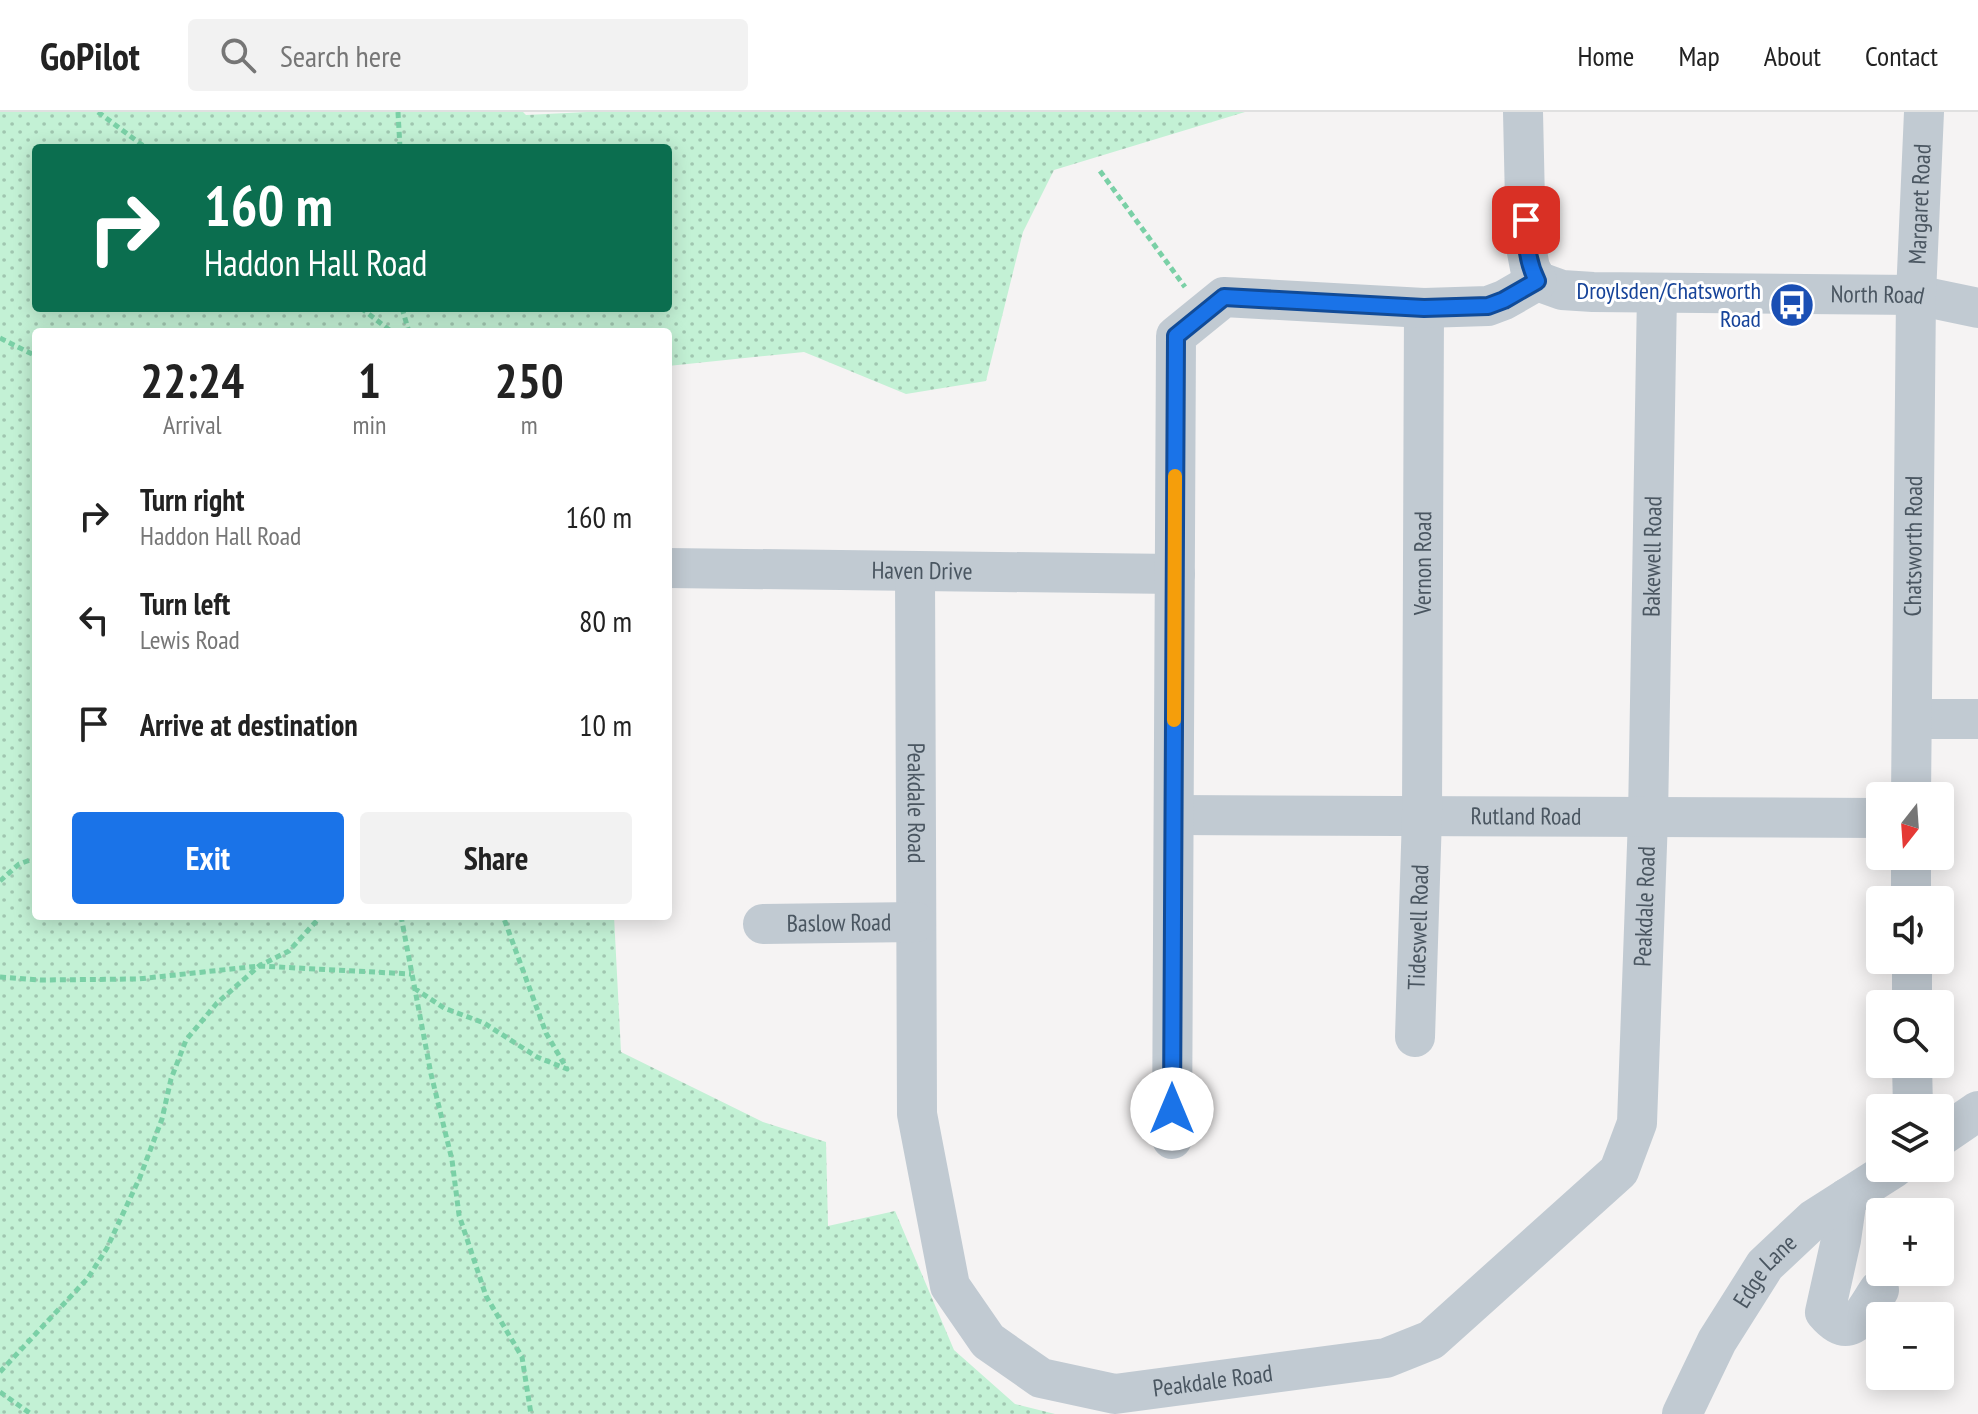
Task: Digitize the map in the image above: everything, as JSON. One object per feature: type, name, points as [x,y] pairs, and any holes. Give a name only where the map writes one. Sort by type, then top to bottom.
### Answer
[{"type":"street","points":[[1172,1139],[1175,574],[1190,324],[1224,297],[1424,308],[1488,306],[1537,281],[1530,268],[1526,247],[1523,112]]},
{"type":"street","name":"Margaret Road","points":[[1916,295],[1924,112]]},
{"type":"street","name":"North Road","points":[[1537,281],[1562,290],[1916,295],[1978,308]]},
{"type":"street","name":"Bakewell Road","points":[[1648,818],[1657,293]]},
{"type":"street","name":"Chatsworth Road","points":[[1911,782],[1916,295]]},
{"type":"street","name":"Vernon Road","points":[[1422,816],[1424,308]]},
{"type":"street","name":"Haven Drive","points":[[672,568],[1175,574]]},
{"type":"street","name":"Peakdale Road","points":[[915,571],[917,1114],[950,1286],[988,1341],[1041,1378],[1115,1394],[1386,1358],[1431,1340],[1619,1171],[1637,1123],[1648,818]]},
{"type":"street","points":[[1913,719],[1978,719]]},
{"type":"street","name":"Rutland Road","points":[[1174,815],[1866,818]]},
{"type":"street","name":"Tideswell Road","points":[[1415,1037],[1422,816]]},
{"type":"street","name":"Baslow Road","points":[[763,924],[916,922]]},
{"type":"street","points":[[1954,1127],[1978,1111]]},
{"type":"street","name":"Edge Lane","points":[[1682,1414],[1717,1341],[1765,1265],[1814,1219],[1872,1182]]},
{"type":"street","points":[[1847,1198],[1825,1312],[1834,1323],[1844,1327],[1852,1325],[1879,1290]]},
{"type":"path","points":[[98,112],[141,144]]},
{"type":"path","points":[[398,112],[400,144]]},
{"type":"path","points":[[1100,171],[1190,324]]},
{"type":"path","points":[[366,312],[387,328]]},
{"type":"path","points":[[0,338],[32,354]]},
{"type":"path","points":[[0,881],[19,864],[32,859]]},
{"type":"path","points":[[0,1372],[94,1268],[124,1216],[162,1119],[171,1079],[186,1040],[217,1003],[259,966],[289,951],[317,920]]},
{"type":"path","points":[[402,920],[431,1074],[452,1160],[459,1215],[486,1296],[522,1357],[531,1414]]},
{"type":"path","points":[[413,987],[444,1008],[484,1023],[537,1057],[567,1069],[546,1033],[504,920]]},
{"type":"path","points":[[0,977],[138,979],[259,966],[411,974]]},
{"type":"path","points":[[0,1392],[31,1414]]},
{"type":"green space","points":[[0,112],[523,112],[526,115],[587,112],[1245,112],[1054,170],[1023,232],[986,381],[906,394],[804,352],[672,366],[672,328],[32,328],[32,920],[614,920],[621,1052],[763,1122],[826,1142],[828,1226],[895,1211],[954,1350],[1015,1404],[1055,1414],[0,1414]]},
{"type":"slow traffic","points":[[1174,720],[1175,476]]},
{"type":"place","name":"Droylsden/Chatsworth Road","points":[[1792,305]]},
{"type":"route","points":[[1172,1109],[1176,336],[1224,297],[1424,308],[1488,306],[1537,281],[1530,268],[1526,247],[1526,220]]}]
